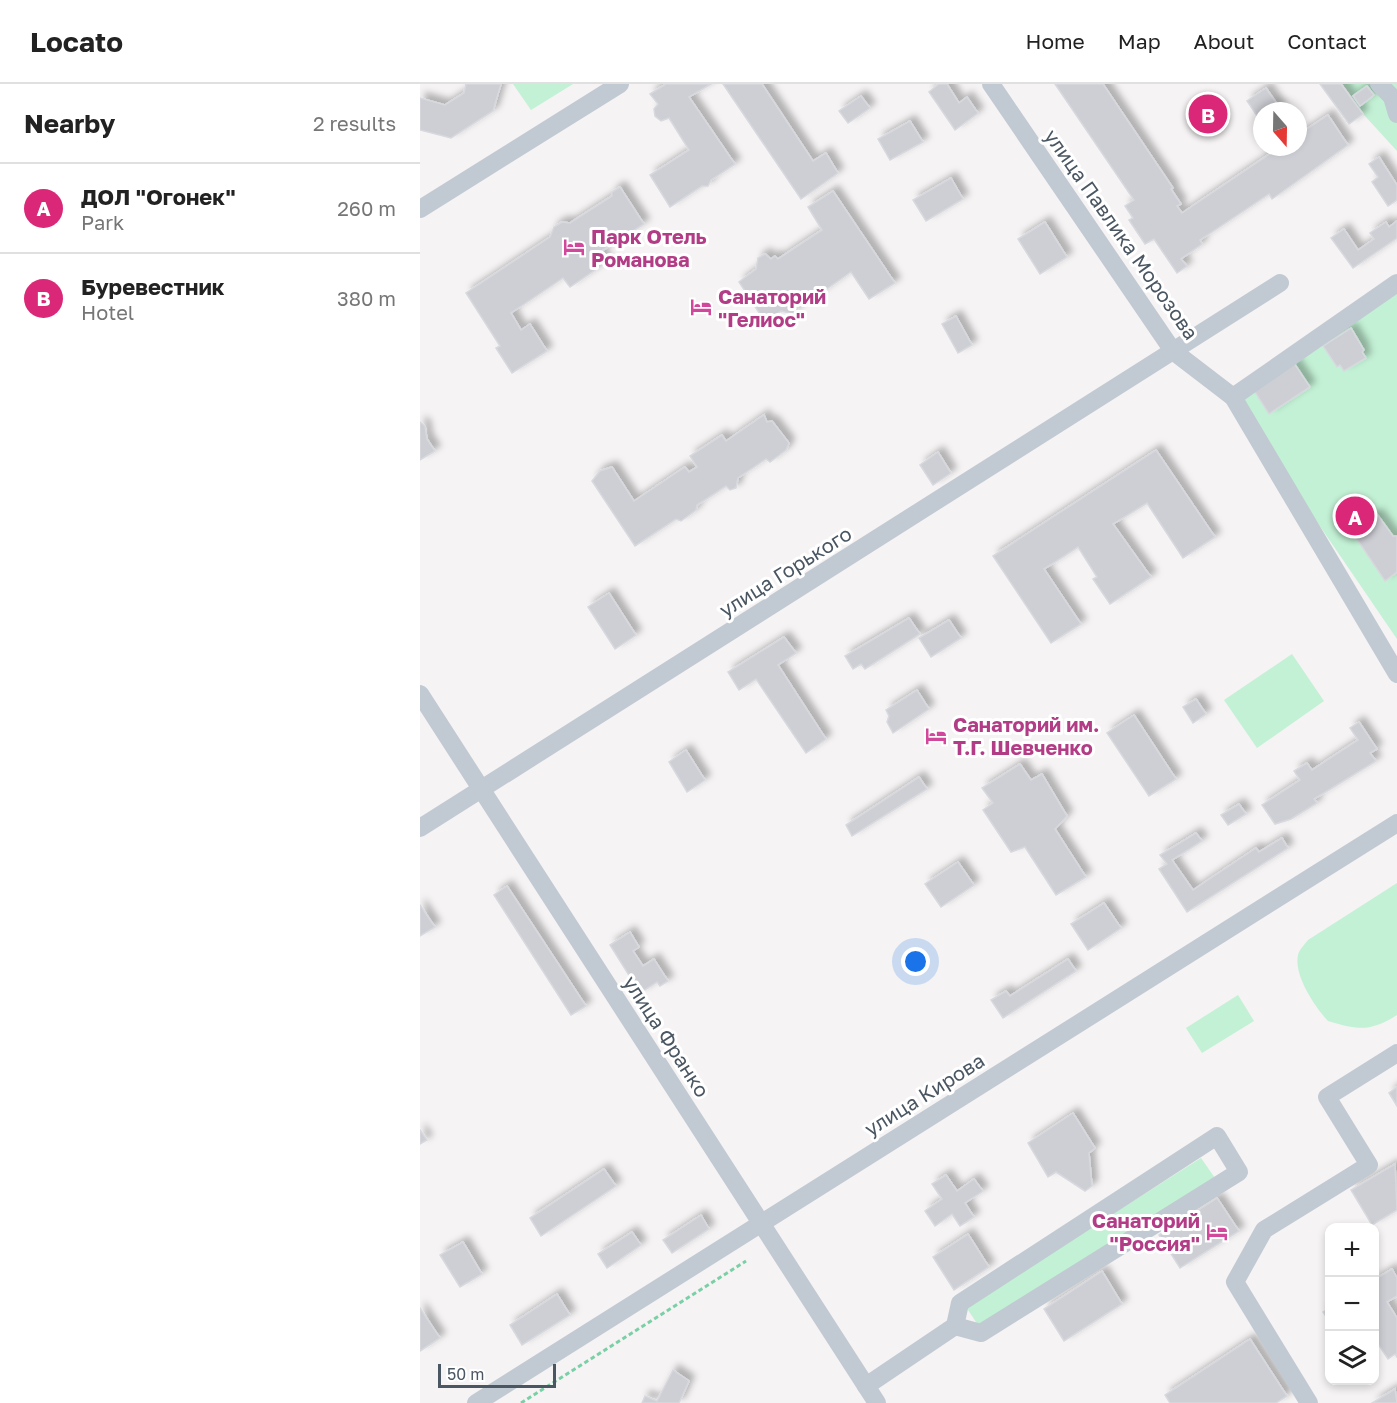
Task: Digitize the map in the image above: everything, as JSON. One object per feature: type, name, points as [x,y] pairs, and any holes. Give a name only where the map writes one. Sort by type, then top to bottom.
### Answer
[{"type":"street","points":[[420,209],[620,84]]},
{"type":"street","name":"улица Павлика Морозова","points":[[991,84],[1173,351],[1233,397],[1397,674]]},
{"type":"street","points":[[1379,84],[1392,97],[1397,114]]},
{"type":"street","name":"улица Горького","points":[[420,828],[1280,283]]},
{"type":"street","points":[[1233,397],[1397,283]]},
{"type":"street","name":"улица Франко","points":[[420,694],[877,1403]]},
{"type":"street","name":"улица Кирова","points":[[476,1403],[1397,823]]},
{"type":"street","points":[[1309,1403],[1235,1282],[1264,1230],[1369,1165],[1327,1097],[1397,1053]]},
{"type":"street","points":[[866,1386],[955,1326],[960,1303],[1217,1136],[1239,1172],[981,1333],[955,1326]]},
{"type":"path","points":[[521,1403],[746,1261]]},
{"type":"green space","points":[[513,84],[573,84],[531,110]]},
{"type":"green space","points":[[1343,84],[1397,84],[1397,151],[1365,116]]},
{"type":"green space","points":[[1397,288],[1397,639],[1229,393]]},
{"type":"green space","points":[[1292,654],[1324,701],[1257,748],[1224,700]]},
{"type":"green space","points":[[1397,883],[1397,1015],[1388,1021],[1364,1028],[1328,1021],[1311,998],[1301,979],[1297,960],[1299,952],[1308,940]]},
{"type":"green space","points":[[1238,995],[1254,1021],[1202,1053],[1186,1028]]},
{"type":"green space","points":[[1201,1158],[1215,1178],[980,1328],[966,1307]]},
{"type":"building","points":[[466,84],[501,84],[493,111],[451,138],[420,130],[420,98],[445,105],[464,93]]},
{"type":"building","points":[[666,84],[711,84],[689,97],[735,164],[711,180],[708,186],[702,186],[670,207],[650,175],[689,150],[669,118],[661,121],[655,116],[654,109],[658,104],[650,94]]},
{"type":"building","points":[[723,84],[762,84],[813,161],[826,153],[838,173],[801,199]]},
{"type":"building","points":[[939,84],[947,84],[959,103],[967,97],[978,113],[955,130],[929,92]]},
{"type":"building","points":[[1055,84],[1103,84],[1173,188],[1171,189],[1181,204],[1177,206],[1182,213],[1267,156],[1307,156],[1307,129],[1328,115],[1348,145],[1272,199],[1269,194],[1200,240],[1202,244],[1181,259],[1187,266],[1177,273],[1154,239],[1145,244],[1129,220],[1133,218],[1125,206],[1134,200]]},
{"type":"building","points":[[1320,84],[1341,84],[1363,114],[1349,124]]},
{"type":"building","points":[[1367,86],[1374,95],[1360,106],[1353,96]]},
{"type":"building","points":[[1266,88],[1276,102],[1253,102],[1253,110],[1247,101]]},
{"type":"building","points":[[861,96],[870,108],[848,123],[839,111]]},
{"type":"building","points":[[910,121],[923,142],[890,160],[878,139]]},
{"type":"building","points":[[1379,157],[1397,185],[1397,200],[1388,206],[1372,182],[1378,177],[1369,164]]},
{"type":"building","points":[[951,178],[963,199],[926,221],[913,200]]},
{"type":"building","points":[[620,187],[644,224],[600,252],[607,262],[570,287],[563,278],[511,313],[521,330],[530,324],[547,351],[512,373],[496,348],[500,346],[466,293],[550,237],[554,227],[562,222],[570,223],[612,196],[612,192]]},
{"type":"building","points":[[833,191],[895,283],[869,299],[851,272],[808,302],[805,297],[797,303],[798,308],[793,314],[781,311],[765,322],[739,282],[756,269],[758,258],[765,254],[771,259],[775,256],[778,259],[822,230],[808,207]]},
{"type":"building","points":[[1397,221],[1397,238],[1353,268],[1331,238],[1344,229],[1358,250],[1374,239],[1370,233],[1386,222],[1389,227]]},
{"type":"building","points":[[1045,222],[1067,257],[1040,274],[1018,239]]},
{"type":"building","points":[[956,316],[972,345],[958,353],[942,324]]},
{"type":"building","points":[[1351,328],[1366,358],[1344,371],[1340,365],[1337,367],[1323,346]]},
{"type":"building","points":[[1294,363],[1310,387],[1269,414],[1253,389]]},
{"type":"building","points":[[764,415],[767,422],[772,421],[789,443],[786,450],[770,462],[766,459],[738,478],[736,488],[730,490],[726,486],[697,505],[696,510],[681,521],[676,519],[635,546],[592,481],[600,471],[612,467],[634,501],[685,467],[689,472],[697,467],[690,456],[722,435],[726,441]]},
{"type":"building","points":[[420,422],[425,426],[427,439],[435,451],[420,460]]},
{"type":"building","points":[[1156,450],[1215,537],[1183,558],[1147,503],[1113,524],[1151,577],[1110,604],[1093,579],[1097,577],[1078,547],[1044,569],[1081,624],[1051,643],[993,556]]},
{"type":"building","points":[[938,452],[951,473],[933,485],[920,465]]},
{"type":"building","points":[[1377,514],[1393,536],[1397,536],[1397,572],[1385,581],[1352,532]]},
{"type":"building","points":[[609,593],[636,635],[615,649],[588,607]]},
{"type":"building","points":[[909,618],[920,634],[865,669],[861,664],[853,669],[845,656]]},
{"type":"building","points":[[949,620],[961,638],[931,657],[919,638]]},
{"type":"building","points":[[784,637],[796,653],[778,665],[826,739],[806,753],[756,679],[739,690],[728,672]]},
{"type":"building","points":[[917,690],[929,709],[893,733],[887,722],[889,716],[886,710]]},
{"type":"building","points":[[1196,699],[1206,714],[1193,723],[1183,707]]},
{"type":"building","points":[[1134,715],[1176,779],[1149,796],[1107,733]]},
{"type":"building","points":[[1359,722],[1377,749],[1370,753],[1376,761],[1314,799],[1317,803],[1291,819],[1275,824],[1262,805],[1300,780],[1294,771],[1307,763],[1312,770],[1358,740],[1350,728]]},
{"type":"building","points":[[686,750],[705,780],[687,792],[669,762]]},
{"type":"building","points":[[1020,764],[1031,780],[1042,774],[1067,816],[1055,829],[1086,877],[1056,895],[1025,847],[1011,852],[983,810],[993,803],[982,788]]},
{"type":"building","points":[[919,777],[927,789],[852,836],[846,825]]},
{"type":"building","points":[[1239,804],[1246,814],[1228,825],[1221,815]]},
{"type":"building","points":[[1196,833],[1202,841],[1172,860],[1193,890],[1256,848],[1259,852],[1282,838],[1288,848],[1187,912],[1159,869],[1167,864],[1160,855]]},
{"type":"building","points":[[958,862],[974,885],[941,907],[925,884]]},
{"type":"building","points":[[507,886],[586,1006],[571,1015],[494,895]]},
{"type":"building","points":[[1104,903],[1121,928],[1088,950],[1071,924]]},
{"type":"building","points":[[420,905],[435,927],[420,936]]},
{"type":"building","points":[[630,932],[639,947],[633,951],[643,966],[654,959],[668,981],[660,986],[657,982],[640,993],[610,945]]},
{"type":"building","points":[[1068,959],[1076,971],[1003,1018],[991,1000],[1006,991],[1010,996]]},
{"type":"building","points":[[1397,1087],[1397,1106],[1389,1093]]},
{"type":"building","points":[[1073,1113],[1095,1148],[1089,1153],[1092,1186],[1085,1191],[1056,1172],[1048,1177],[1028,1143]]},
{"type":"building","points":[[420,1130],[427,1140],[420,1144]]},
{"type":"building","points":[[1395,1164],[1397,1210],[1375,1223],[1371,1223],[1351,1190]]},
{"type":"building","points":[[604,1169],[616,1186],[541,1236],[530,1218]]},
{"type":"building","points":[[946,1175],[957,1191],[974,1179],[983,1191],[965,1203],[974,1217],[960,1226],[952,1214],[935,1226],[925,1211],[942,1199],[932,1184]]},
{"type":"building","points":[[1217,1198],[1239,1231],[1180,1268],[1159,1235]]},
{"type":"building","points":[[701,1215],[709,1229],[672,1253],[663,1240]]},
{"type":"building","points":[[632,1232],[641,1245],[607,1268],[598,1254]]},
{"type":"building","points":[[968,1234],[989,1267],[954,1290],[933,1257]]},
{"type":"building","points":[[463,1242],[482,1274],[460,1287],[440,1255]]},
{"type":"building","points":[[1392,1269],[1397,1278],[1397,1296],[1387,1302],[1397,1318],[1397,1357],[1395,1354],[1388,1359],[1379,1346],[1379,1277]]},
{"type":"building","points":[[1102,1271],[1122,1304],[1064,1341],[1044,1309]]},
{"type":"building","points":[[557,1294],[570,1315],[522,1345],[510,1325]]},
{"type":"building","points":[[420,1308],[440,1338],[420,1351]]},
{"type":"building","points":[[1250,1339],[1287,1396],[1276,1403],[1170,1403],[1165,1395]]},
{"type":"building","points":[[673,1370],[689,1381],[679,1403],[642,1403],[645,1396],[657,1401]]},
{"type":"building","points":[[1395,1389],[1397,1403],[1372,1403]]},
{"type":"place","name":"Буревестник","points":[[1208,114]]},
{"type":"place","name":"Парк Отель Романова","points":[[574,247]]},
{"type":"place","name":"Санаторий \"Гелиос\"","points":[[701,307]]},
{"type":"place","name":"ДОЛ \"Огонек\"","points":[[1355,516]]},
{"type":"place","name":"Санаторий им. Т.Г. Шевченко","points":[[936,736]]},
{"type":"place","name":"Санаторий \"Россия\"","points":[[1217,1232]]}]
